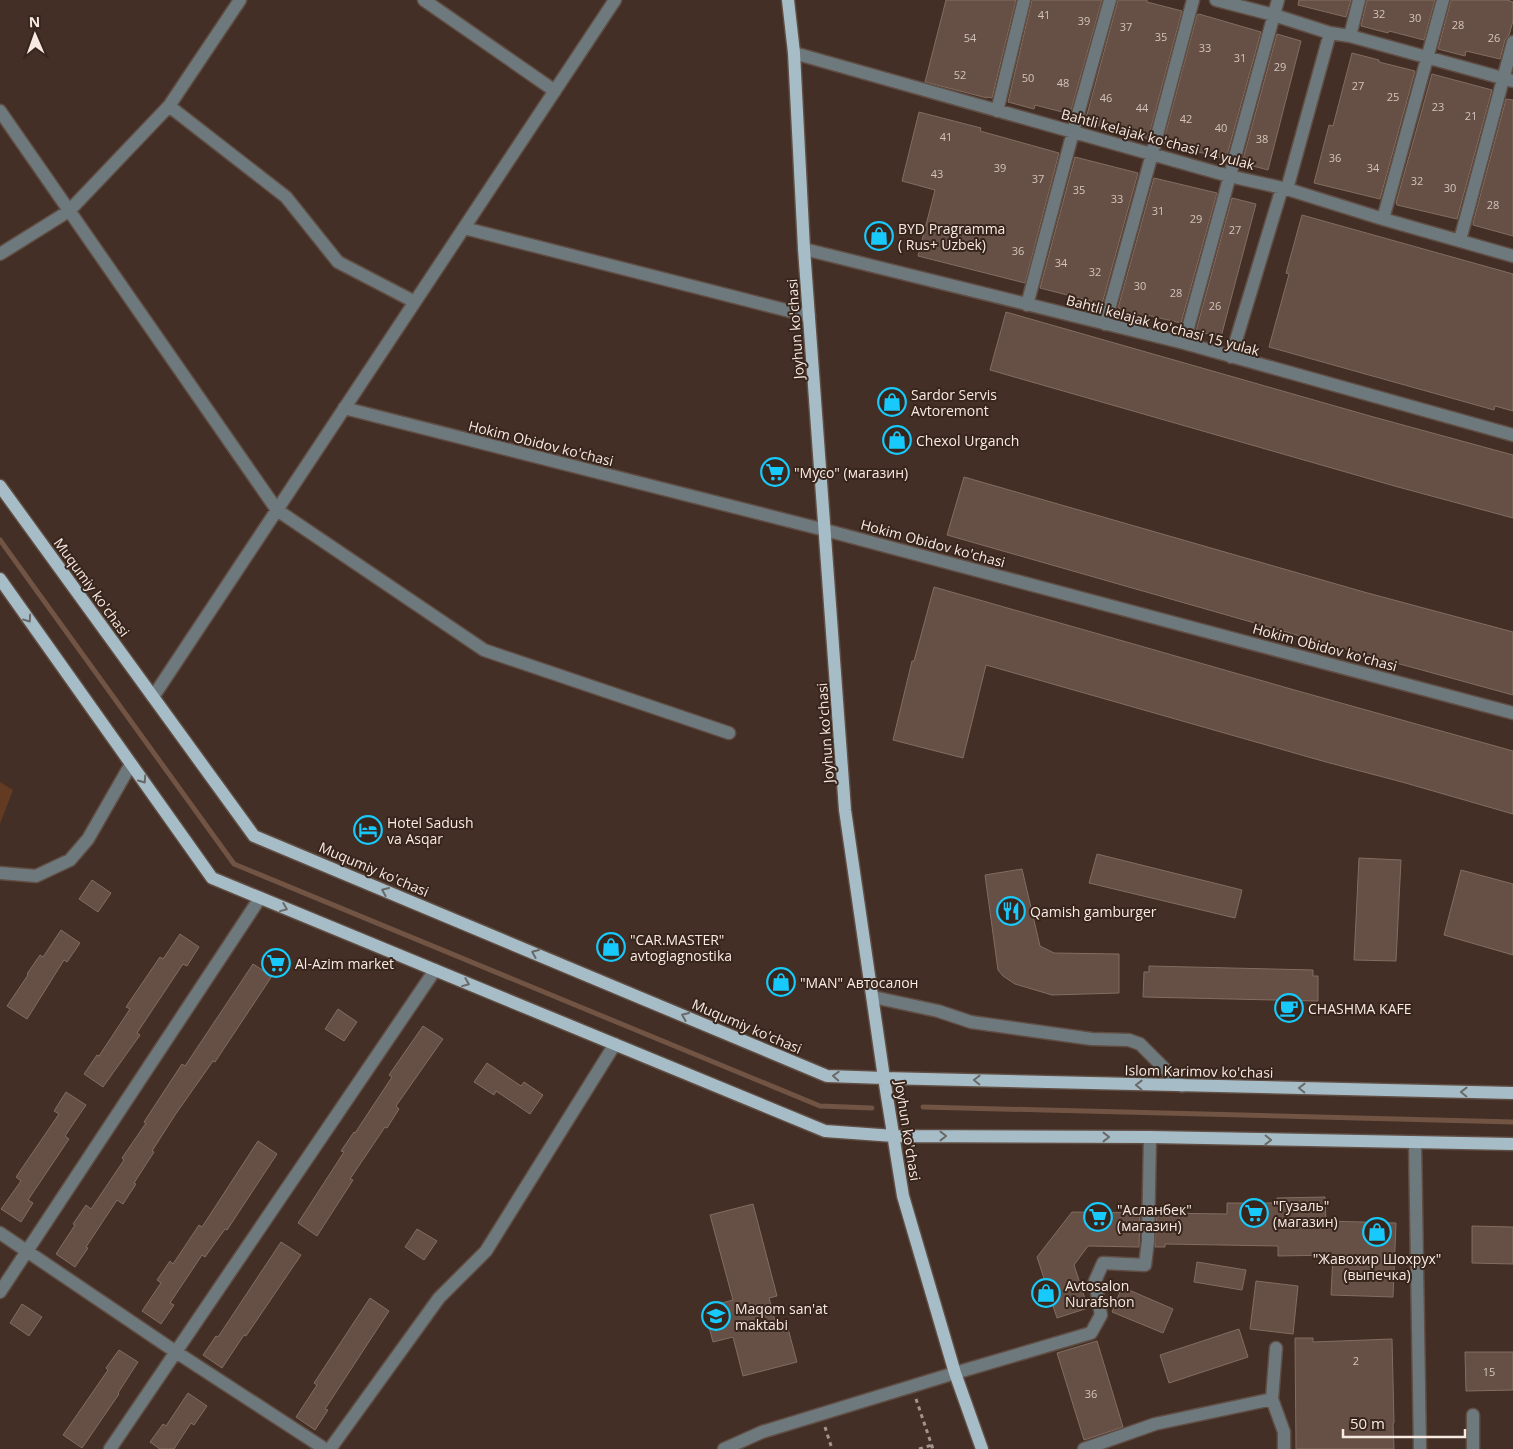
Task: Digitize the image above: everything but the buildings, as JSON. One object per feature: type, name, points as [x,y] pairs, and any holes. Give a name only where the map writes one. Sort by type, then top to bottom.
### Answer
[{"type":"main road","name":"Joyhun ko'chasi","points":[[788,0],[794,53],[804,249],[846,810],[884,1078],[903,1196],[955,1373],[982,1449]]},
{"type":"main road","name":"Muqumiy ko'chasi","points":[[0,486],[254,836],[827,1076],[884,1078]]},
{"type":"main road","points":[[0,579],[212,878],[825,1131],[894,1136],[1150,1137],[1513,1144]]},
{"type":"main road","name":"Islom Karimov ko'chasi","points":[[884,1078],[1513,1093]]},
{"type":"street","points":[[0,254],[69,210],[169,106],[240,0]]},
{"type":"street","points":[[424,0],[555,91]]},
{"type":"street","points":[[153,697],[615,0]]},
{"type":"street","points":[[997,111],[1024,0]]},
{"type":"street","points":[[1027,306],[1110,0]]},
{"type":"street","points":[[1104,324],[1193,0]]},
{"type":"street","points":[[1216,0],[1274,15],[1330,33],[1350,36],[1508,80]]},
{"type":"street","points":[[1184,343],[1278,0]]},
{"type":"street","points":[[1350,36],[1359,0]]},
{"type":"street","points":[[1383,219],[1443,0]]},
{"type":"street","points":[[1231,357],[1330,33]]},
{"type":"street","points":[[1460,240],[1508,80],[1513,42]]},
{"type":"street","name":"Bahtli kelajak ko'chasi 14 yulak","points":[[794,53],[1229,176],[1284,188],[1383,219],[1513,256]]},
{"type":"street","points":[[169,106],[286,197],[338,262],[415,302]]},
{"type":"street","points":[[0,111],[277,510],[484,650],[729,733]]},
{"type":"street","points":[[464,228],[809,316]]},
{"type":"street","name":"Bahtli kelajak ko'chasi 15 yulak","points":[[804,249],[1027,306],[1184,343],[1513,435]]},
{"type":"street","name":"Hokim Obidov ko'chasi","points":[[344,408],[825,530],[1513,713]]},
{"type":"street","points":[[0,873],[36,876],[70,860],[88,839],[131,764]]},
{"type":"street","points":[[0,1292],[260,898]]},
{"type":"street","points":[[110,1449],[435,970]]},
{"type":"street","points":[[873,997],[938,1011],[971,1022],[1092,1039],[1129,1040],[1140,1044],[1182,1086]]},
{"type":"street","points":[[330,1449],[439,1298],[486,1250],[615,1044]]},
{"type":"street","points":[[724,1449],[762,1432],[1092,1333],[1101,1315],[1094,1281],[1103,1263],[1145,1265],[1148,1241],[1150,1137]]},
{"type":"street","points":[[1415,1142],[1420,1449]]},
{"type":"street","points":[[0,1233],[176,1352],[325,1449]]},
{"type":"street","points":[[1276,1348],[1272,1399],[1284,1432],[1284,1449]]},
{"type":"street","points":[[1084,1449],[1155,1424],[1272,1399]]},
{"type":"street","points":[[1473,1415],[1473,1449]]},
{"type":"path","points":[[912,1386],[932,1447],[919,1449]]},
{"type":"path","points":[[821,1414],[832,1449]]},
{"type":"shaded area","points":[[0,782],[13,790],[0,824]]},
{"type":"waterway","points":[[0,540],[234,864],[820,1106],[872,1108]]},
{"type":"waterway","points":[[923,1107],[1513,1122]]},
{"type":"place","name":"BYD Pragramma ( Rus+ Uzbek)","points":[[879,236]]},
{"type":"place","name":"Sardor Servis Avtoremont","points":[[892,402]]},
{"type":"place","name":"Chexol Urganch","points":[[897,440]]},
{"type":"place","name":"\"Мусо\" (магазин)","points":[[775,472]]},
{"type":"place","name":"Hotel Sadush va Asqar","points":[[368,830]]},
{"type":"place","name":"Qamish gamburger","points":[[1011,911]]},
{"type":"place","name":"\"CAR.MASTER\" avtogiagnostika","points":[[611,947]]},
{"type":"place","name":"Al-Azim market","points":[[276,963]]},
{"type":"place","name":"\"MAN\" Автосалон","points":[[781,982]]},
{"type":"place","name":"CHASHMA KAFE","points":[[1289,1008]]},
{"type":"place","name":"\"Гузаль\" (магазин)","points":[[1254,1213]]},
{"type":"place","name":"\"Асланбек\" (магазин)","points":[[1098,1217]]},
{"type":"place","name":"\"Жавохир Шохрух\" (выпечка)","points":[[1377,1232]]},
{"type":"place","name":"Avtosalon Nurafshon","points":[[1046,1293]]},
{"type":"place","name":"Maqom san'at maktabi","points":[[716,1316]]}]
